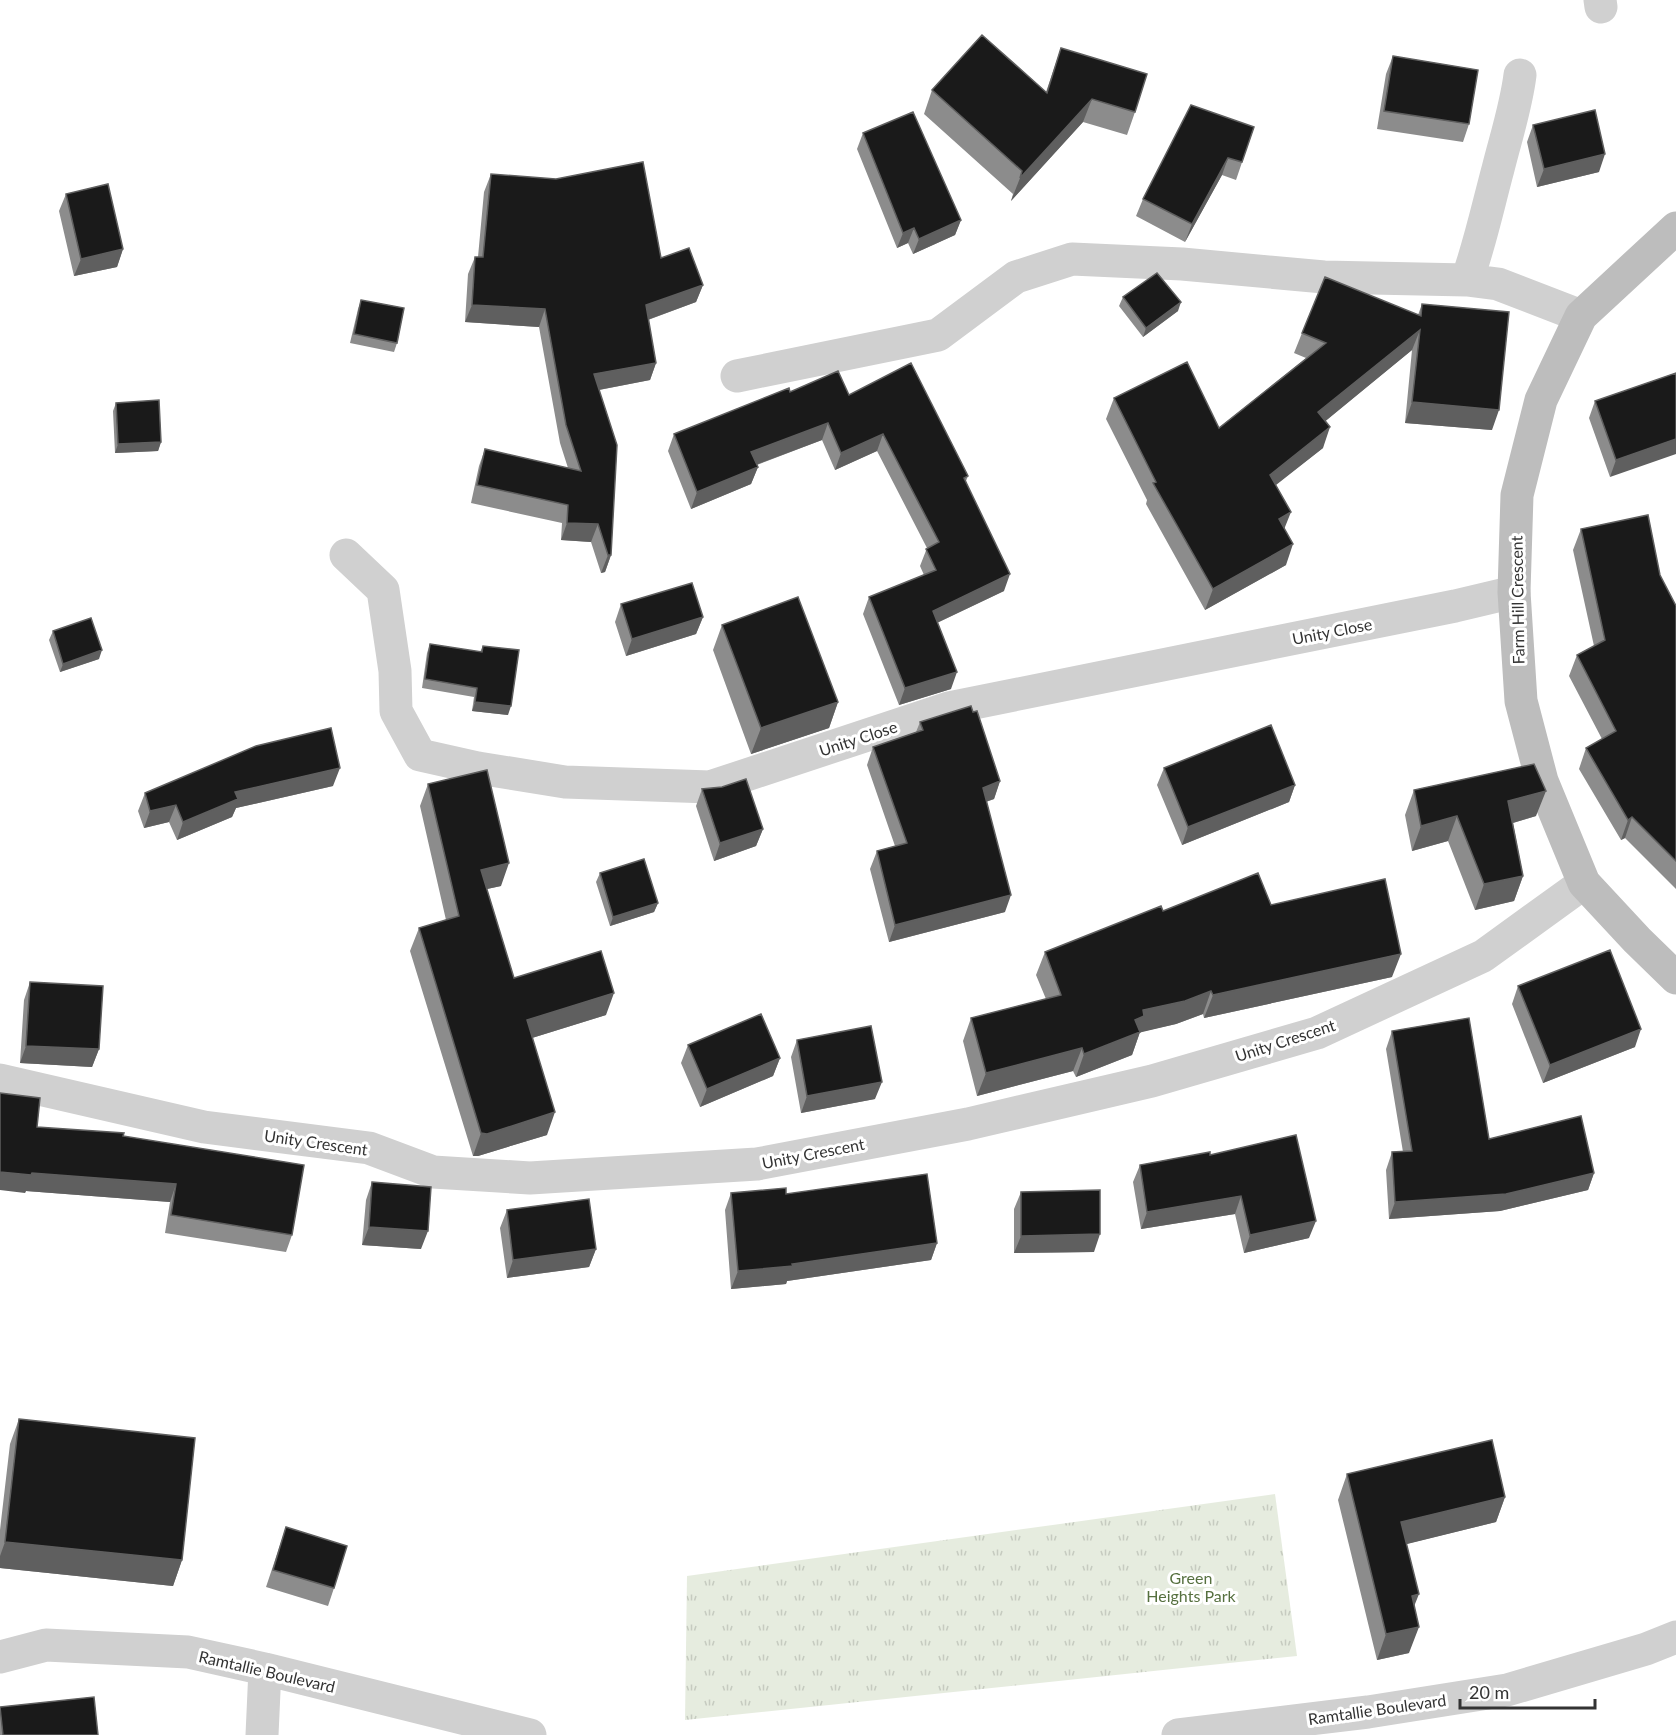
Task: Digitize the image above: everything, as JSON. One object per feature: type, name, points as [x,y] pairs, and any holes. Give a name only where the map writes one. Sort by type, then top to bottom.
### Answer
[{"type":"street","points":[[1467,280],[1477,252],[1517,100],[1520,75]]},
{"type":"street","name":"Farm Hill Crescent","points":[[1676,228],[1581,316],[1541,400],[1517,495],[1514,592],[1521,701],[1542,781],[1584,883],[1676,978]]},
{"type":"street","points":[[737,376],[938,335],[1016,277],[1072,259],[1182,264],[1324,277],[1467,280],[1498,284],[1581,316]]},
{"type":"street","name":"Unity Close","points":[[346,555],[383,590],[395,671],[396,711],[420,754],[478,768],[565,782],[710,787],[949,708],[1444,609],[1514,592]]},
{"type":"street","name":"Unity Crescent","points":[[0,1080],[204,1127],[369,1149],[433,1173],[530,1178],[757,1164],[968,1124],[1152,1081],[1317,1033],[1483,956],[1584,883]]},
{"type":"street","name":"Ramtallie Boulevard","points":[[1178,1735],[1368,1712],[1507,1690],[1646,1649],[1676,1637]]},
{"type":"street","name":"Ramtallie Boulevard","points":[[0,1657],[46,1645],[188,1652],[530,1735]]},
{"type":"street","points":[[262,1735],[264,1669]]},
{"type":"green space","name":"Green Heights Park","points":[[1275,1494],[1297,1656],[685,1720],[687,1576]]},
{"type":"building","points":[[982,35],[1047,93],[1061,48],[1147,74],[1135,112],[1092,99],[1020,178],[1022,171],[932,90]]},
{"type":"building","points":[[1393,56],[1478,70],[1469,124],[1384,111]]},
{"type":"building","points":[[1191,105],[1254,127],[1242,162],[1228,158],[1192,224],[1143,199]]},
{"type":"building","points":[[1595,110],[1605,154],[1544,169],[1533,125]]},
{"type":"building","points":[[913,112],[961,220],[919,239],[914,228],[903,233],[863,133]]},
{"type":"building","points":[[643,162],[661,258],[689,248],[703,285],[646,305],[656,363],[594,374],[617,445],[611,555],[608,555],[598,524],[567,523],[568,505],[477,485],[485,449],[581,471],[566,425],[545,309],[472,305],[475,257],[483,257],[491,174],[556,179]]},
{"type":"building","points":[[108,184],[123,249],[81,259],[66,194]]},
{"type":"building","points":[[1157,273],[1181,302],[1146,328],[1123,297]]},
{"type":"building","points":[[1325,277],[1421,316],[1422,304],[1509,312],[1499,410],[1412,402],[1420,330],[1318,412],[1330,427],[1270,475],[1291,512],[1279,519],[1293,544],[1213,589],[1153,483],[1156,482],[1114,398],[1187,362],[1219,428],[1326,343],[1302,333]]},
{"type":"building","points":[[361,300],[404,308],[397,343],[354,334]]},
{"type":"building","points":[[911,363],[968,476],[964,478],[1010,574],[933,611],[957,672],[905,688],[869,597],[936,570],[926,549],[939,542],[883,434],[841,453],[828,423],[751,452],[758,467],[697,492],[674,434],[789,388],[790,392],[838,371],[849,395]]},
{"type":"building","points":[[1676,373],[1676,439],[1616,460],[1595,401]]},
{"type":"building","points":[[159,400],[161,442],[118,444],[116,403]]},
{"type":"building","points":[[1648,515],[1660,575],[1676,606],[1676,861],[1632,817],[1628,820],[1586,748],[1616,731],[1577,655],[1605,640],[1581,529]]},
{"type":"building","points":[[692,583],[703,617],[632,639],[621,604]]},
{"type":"building","points":[[798,597],[838,702],[761,728],[722,625]]},
{"type":"building","points":[[91,618],[102,650],[63,664],[53,631]]},
{"type":"building","points":[[430,644],[482,652],[483,646],[519,650],[511,706],[475,702],[477,688],[425,679]]},
{"type":"building","points":[[971,706],[973,712],[977,711],[1000,781],[983,788],[1011,895],[895,925],[877,851],[907,843],[873,747],[923,730],[920,722]]},
{"type":"building","points":[[1271,725],[1295,785],[1188,827],[1164,768]]},
{"type":"building","points":[[331,728],[340,768],[235,792],[238,799],[183,822],[176,805],[150,811],[145,793],[256,746]]},
{"type":"building","points":[[1534,764],[1546,791],[1508,801],[1523,876],[1484,884],[1457,816],[1421,826],[1414,790]]},
{"type":"building","points":[[487,770],[509,863],[481,870],[514,978],[601,951],[614,993],[527,1020],[555,1112],[487,1134],[481,1133],[419,928],[459,916],[428,784]]},
{"type":"building","points":[[746,779],[763,829],[720,843],[702,789],[722,787]]},
{"type":"building","points":[[644,859],[658,903],[613,917],[600,873]]},
{"type":"building","points":[[1258,873],[1271,905],[1385,879],[1401,954],[1213,995],[1211,991],[1185,1001],[1143,1010],[1144,1016],[1135,1020],[1140,1032],[1084,1054],[1082,1048],[986,1073],[971,1018],[1061,995],[1045,952],[1161,906],[1163,911]]},
{"type":"building","points":[[1610,950],[1641,1029],[1550,1065],[1518,986]]},
{"type":"building","points":[[30,982],[103,986],[99,1049],[26,1046]]},
{"type":"building","points":[[761,1014],[780,1058],[707,1089],[688,1045]]},
{"type":"building","points":[[1469,1018],[1489,1139],[1581,1116],[1594,1173],[1506,1194],[1395,1202],[1392,1152],[1412,1151],[1392,1031]]},
{"type":"building","points":[[871,1026],[882,1082],[807,1096],[797,1040]]},
{"type":"building","points":[[0,1093],[40,1098],[37,1127],[124,1133],[123,1136],[304,1165],[292,1235],[171,1215],[176,1184],[0,1172]]},
{"type":"building","points":[[1296,1135],[1316,1221],[1250,1235],[1241,1196],[1147,1212],[1140,1165],[1210,1152],[1210,1155]]},
{"type":"building","points":[[927,1174],[937,1243],[792,1264],[793,1266],[738,1271],[731,1193],[786,1188],[786,1194]]},
{"type":"building","points":[[372,1182],[431,1187],[428,1231],[369,1227]]},
{"type":"building","points":[[1100,1190],[1100,1234],[1021,1236],[1021,1192]]},
{"type":"building","points":[[589,1199],[596,1249],[513,1260],[507,1210]]},
{"type":"building","points":[[19,1419],[195,1438],[182,1560],[5,1542]]},
{"type":"building","points":[[1492,1440],[1505,1497],[1401,1522],[1419,1594],[1412,1596],[1419,1627],[1386,1634],[1347,1474]]},
{"type":"building","points":[[286,1527],[347,1546],[334,1588],[273,1570]]},
{"type":"building","points":[[94,1697],[98,1735],[3,1735],[0,1707]]}]
